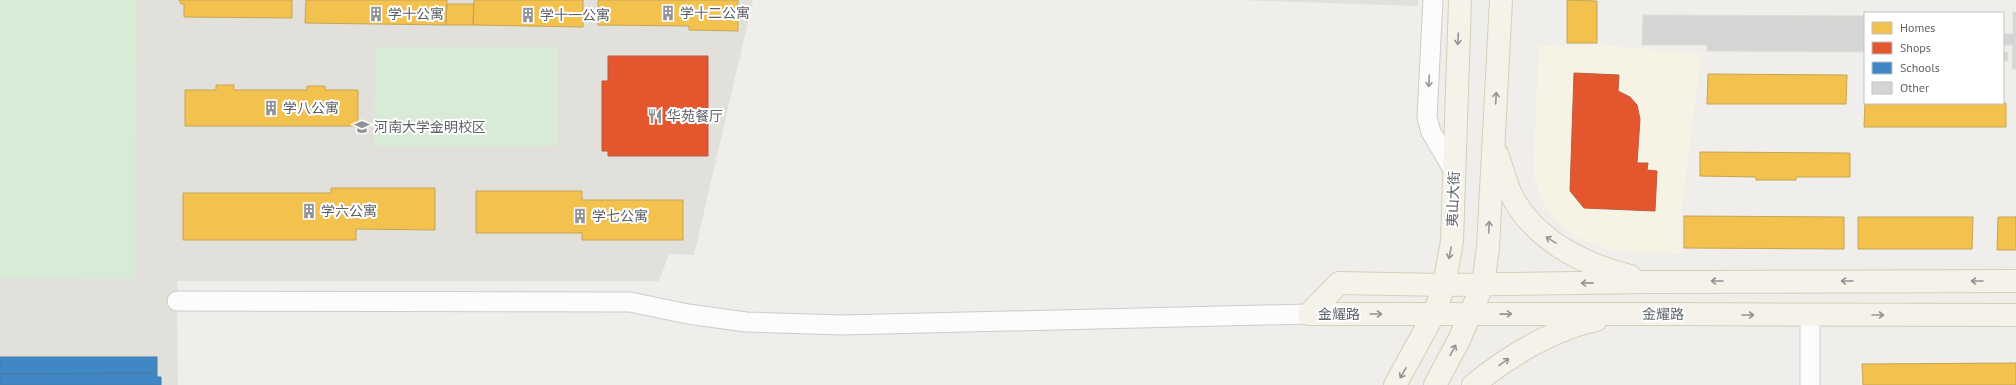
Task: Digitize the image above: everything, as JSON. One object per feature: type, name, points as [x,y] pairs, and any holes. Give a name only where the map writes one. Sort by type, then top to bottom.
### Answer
[{"type":"main road","name":"夷山大街","points":[[1395,385],[1434,314],[1444,285],[1452,241],[1460,0]]},
{"type":"main road","points":[[1435,385],[1471,314],[1483,284],[1488,248],[1501,0]]},
{"type":"main road","points":[[1493,143],[1510,192],[1523,214],[1544,236],[1576,256],[1626,275],[1651,282]]},
{"type":"main road","name":"金耀路","points":[[1309,314],[1339,283],[1444,285],[1651,282],[2016,281]]},
{"type":"main road","points":[[1473,385],[1520,351],[1587,322],[1626,313]]},
{"type":"main road","name":"金耀路","points":[[1309,314],[1626,313],[2016,315]]},
{"type":"street","points":[[1433,0],[1427,117],[1430,132],[1454,171]]},
{"type":"street","points":[[177,301],[612,301],[630,302],[688,314],[746,322],[842,325],[1309,314]]},
{"type":"street","points":[[1810,315],[1810,385]]},
{"type":"shaded area","name":"河南大学金明校区","points":[[0,0],[753,0],[694,255],[669,254],[659,281],[177,281],[178,385],[0,385]]},
{"type":"shaded area","points":[[1238,0],[1418,0],[1418,6]]},
{"type":"shaded area","points":[[1602,45],[1701,54],[1682,206],[1681,254],[1618,252],[1582,240],[1567,230],[1545,206],[1533,176],[1539,46]]},
{"type":"green space","points":[[0,0],[137,0],[135,279],[0,278]]},
{"type":"green space","points":[[375,47],[558,47],[558,146],[374,146]]},
{"type":"building: Homes","points":[[179,0],[292,0],[292,18],[184,17],[184,4],[181,4]]},
{"type":"building: Homes","name":"学十公寓","points":[[306,0],[447,0],[446,25],[305,23]]},
{"type":"building: Homes","name":"学十一公寓","points":[[474,0],[583,0],[583,27],[473,25]]},
{"type":"building: Homes","name":"学十二公寓","points":[[598,0],[738,0],[738,31],[689,30],[689,26],[598,25]]},
{"type":"building: Homes","points":[[1567,0],[1597,1],[1597,43],[1567,43]]},
{"type":"building: Homes","points":[[447,4],[474,4],[473,25],[446,25]]},
{"type":"building: Homes","points":[[1708,74],[1847,75],[1846,104],[1707,104]]},
{"type":"building: Homes","name":"学八公寓","points":[[216,85],[234,85],[234,90],[307,90],[307,86],[325,86],[325,90],[358,90],[358,126],[185,126],[185,90],[216,90]]},
{"type":"building: Homes","points":[[2006,103],[2006,127],[1864,127],[1865,104]]},
{"type":"building: Homes","points":[[1700,152],[1850,153],[1850,177],[1796,177],[1796,180],[1756,180],[1756,177],[1700,176]]},
{"type":"building: Homes","name":"学六公寓","points":[[331,188],[435,188],[435,230],[356,229],[356,240],[183,240],[183,193],[331,193]]},
{"type":"building: Homes","name":"学七公寓","points":[[476,191],[582,191],[582,200],[683,200],[683,240],[582,240],[582,233],[476,233]]},
{"type":"building: Homes","points":[[1684,216],[1844,217],[1844,249],[1684,248]]},
{"type":"building: Homes","points":[[1858,217],[1973,217],[1972,249],[1858,249]]},
{"type":"building: Homes","points":[[1998,217],[2016,217],[2016,250],[1997,250]]},
{"type":"building: Homes","points":[[2016,363],[2016,385],[1863,385],[1862,364]]},
{"type":"building: Shops","name":"华苑餐厅","points":[[608,56],[708,56],[708,156],[608,156],[608,151],[602,151],[602,81],[608,81]]},
{"type":"building: Shops","points":[[1574,73],[1619,75],[1618,91],[1630,97],[1637,105],[1640,119],[1637,163],[1648,163],[1647,170],[1657,171],[1655,211],[1584,208],[1570,191]]},
{"type":"building: Schools","points":[[0,357],[157,357],[157,373],[0,374]]},
{"type":"building: Schools","points":[[157,373],[157,377],[161,377],[161,385],[0,385],[0,374]]},
{"type":"building: Other","points":[[2013,12],[2016,12],[2016,69],[2012,69],[2013,45],[2004,45],[2004,34],[2013,34]]},
{"type":"building: Other","points":[[1643,15],[1864,16],[1864,52],[1707,51],[1707,45],[1642,45]]},
{"type":"building: Other","points":[[2004,52],[2008,52],[2008,61],[2004,61]]},
{"type":"place","name":"学十二公寓","points":[[668,13]]},
{"type":"place","name":"学十公寓","points":[[376,14]]},
{"type":"place","name":"学十一公寓","points":[[528,15]]},
{"type":"place","name":"学八公寓","points":[[271,108]]},
{"type":"place","name":"华苑餐厅","points":[[655,116]]},
{"type":"place","name":"河南大学金明校区","points":[[362,127]]},
{"type":"place","name":"学六公寓","points":[[309,211]]},
{"type":"place","name":"学七公寓","points":[[580,216]]}]
